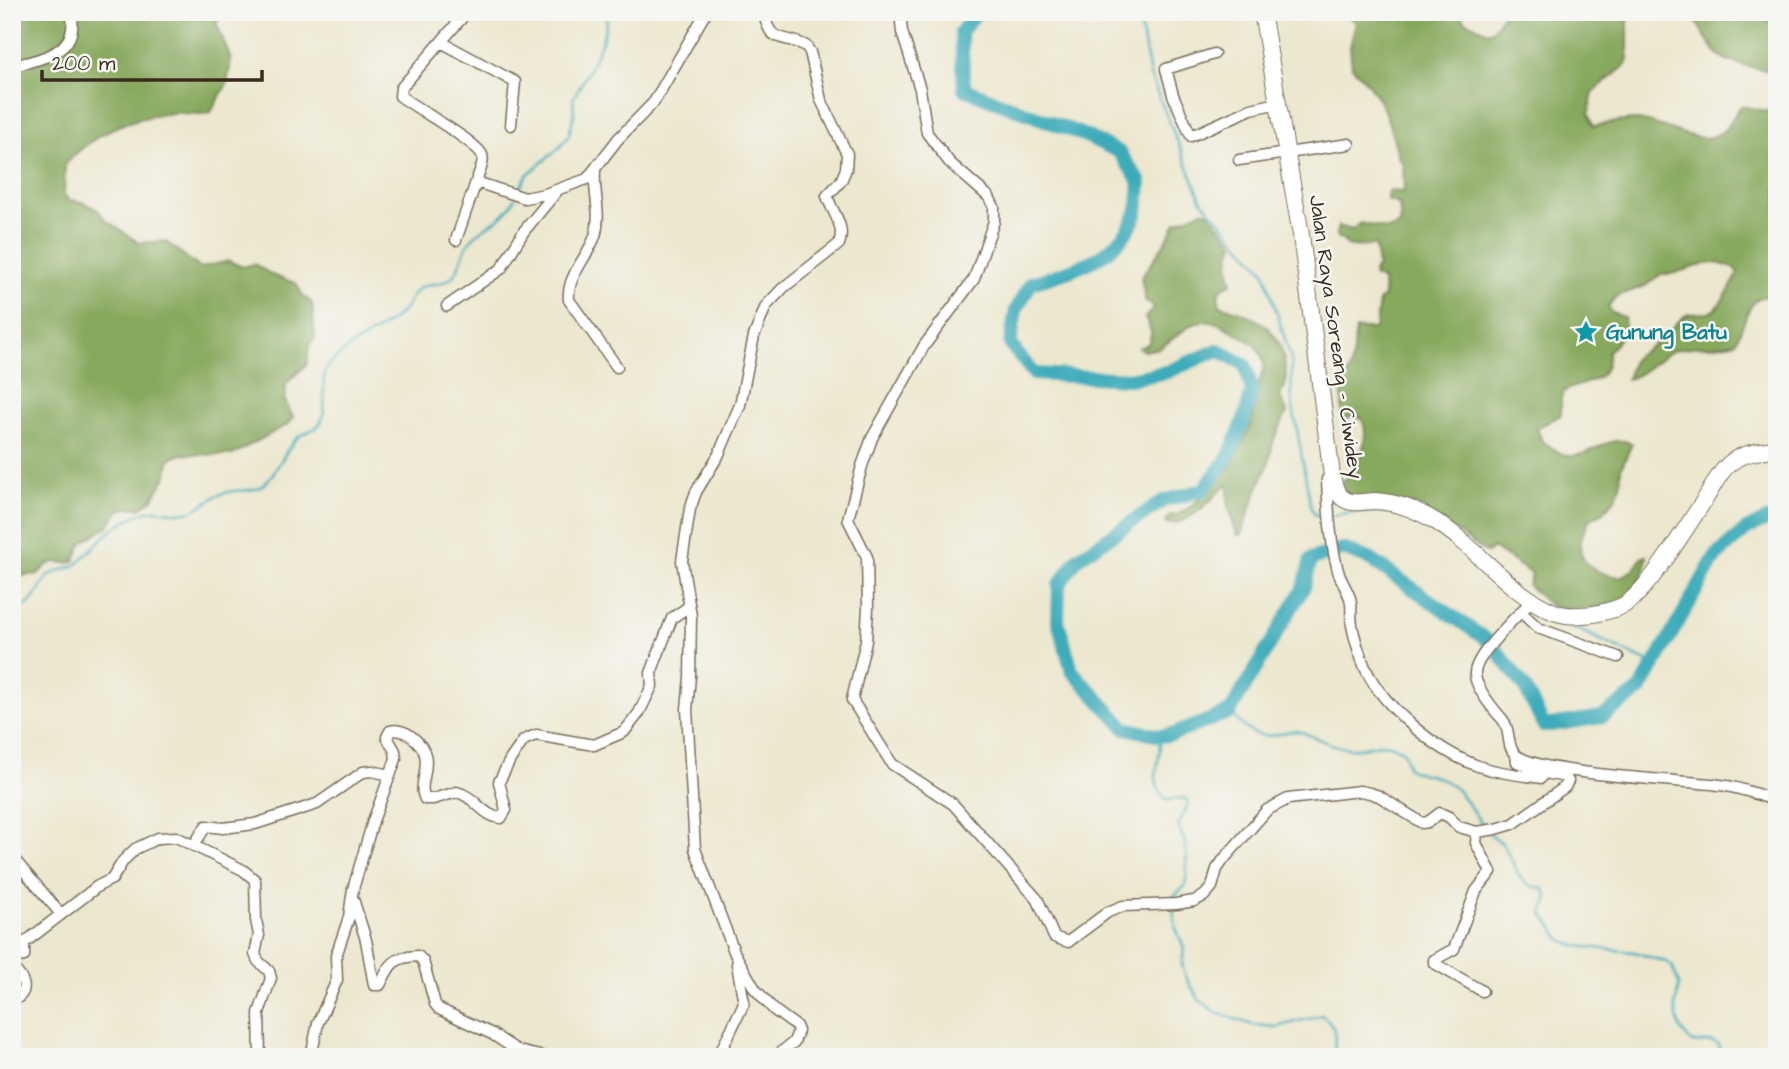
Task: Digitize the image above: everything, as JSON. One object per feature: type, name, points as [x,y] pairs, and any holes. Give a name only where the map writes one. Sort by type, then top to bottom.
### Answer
[{"type":"highway","name":"Jalan Raya Soreang - Ciwidey","points":[[1262,12],[1301,235],[1336,490],[1349,501],[1393,504],[1438,523],[1460,538],[1527,605],[1578,616],[1608,611],[1627,604],[1665,558],[1729,464],[1746,454],[1777,448]]},
{"type":"street","points":[[12,65],[37,61],[58,50],[71,34],[72,12]]},
{"type":"street","points":[[456,240],[476,182],[481,153],[465,139],[400,96],[401,88],[467,12]]},
{"type":"street","points":[[476,182],[521,197],[557,190],[587,179],[618,139],[654,102],[706,12]]},
{"type":"street","points":[[764,12],[766,26],[772,34],[780,39],[800,43],[810,52],[821,100],[847,154],[846,169],[841,181],[827,196],[841,228],[841,238],[839,244],[783,288],[766,306],[754,336],[740,405],[718,456],[696,492],[690,509],[682,561],[691,616],[687,709],[695,849],[736,954],[763,999],[796,1026],[798,1031],[794,1042],[775,1057]]},
{"type":"street","points":[[900,12],[902,32],[920,89],[927,133],[950,163],[989,197],[994,207],[994,221],[974,279],[941,321],[872,438],[848,519],[862,544],[869,569],[866,641],[852,697],[853,704],[892,764],[953,804],[1038,900],[1052,935],[1068,942],[1108,912],[1124,905],[1173,904],[1198,900],[1209,892],[1217,869],[1224,859],[1267,810],[1288,799],[1360,791],[1379,796],[1422,823],[1430,821],[1437,814],[1443,814],[1459,827],[1478,832],[1513,824],[1566,787],[1568,781]]},
{"type":"street","points":[[441,42],[515,82],[511,125]]},
{"type":"street","points":[[1214,54],[1166,69],[1191,136],[1251,109],[1278,103]]},
{"type":"street","points":[[1239,160],[1349,144]]},
{"type":"street","points":[[595,168],[594,181],[600,216],[595,236],[568,288],[569,300],[617,367]]},
{"type":"street","points":[[447,306],[501,269],[524,231],[557,190]]},
{"type":"street","points":[[1332,476],[1327,479],[1328,513],[1339,574],[1350,598],[1353,608],[1351,622],[1371,680],[1397,711],[1446,749],[1478,766],[1568,781]]},
{"type":"street","points":[[1568,781],[1565,777],[1528,768],[1517,762],[1510,747],[1506,724],[1477,685],[1475,671],[1484,653],[1527,605],[1538,628],[1618,657]]},
{"type":"street","points":[[311,1057],[318,1023],[337,979],[336,956],[349,917],[373,821],[396,756],[387,735],[391,730],[413,737],[424,752],[426,771],[422,793],[425,799],[457,792],[475,801],[485,813],[501,818],[506,810],[499,782],[524,740],[536,734],[594,745],[620,736],[629,727],[652,686],[651,673],[668,626],[677,613],[688,607]]},
{"type":"street","points":[[1516,755],[1543,765],[1580,771],[1734,787],[1777,801]]},
{"type":"street","points":[[194,845],[206,825],[223,828],[255,824],[322,802],[363,772],[390,775]]},
{"type":"street","points":[[1478,832],[1476,844],[1490,872],[1476,891],[1454,949],[1434,960],[1434,963],[1482,991]]},
{"type":"street","points":[[12,958],[24,956],[24,943],[112,879],[123,860],[135,849],[169,836],[194,845],[243,870],[255,880],[259,935],[255,954],[258,961],[269,971],[271,978],[260,1013],[260,1057]]},
{"type":"street","points":[[12,857],[61,914]]},
{"type":"street","points":[[352,897],[366,940],[374,985],[380,985],[386,970],[392,964],[402,958],[418,956],[423,961],[435,1004],[439,1009],[492,1034],[519,1051],[544,1057]]},
{"type":"street","points":[[718,1057],[744,1003],[736,954]]},
{"type":"street","points":[[12,967],[21,975],[25,986],[22,994],[12,1001]]},
{"type":"green space","points":[[12,12],[228,12],[216,22],[231,60],[227,84],[211,112],[155,115],[126,123],[100,135],[65,164],[64,195],[69,200],[82,202],[98,210],[106,220],[139,243],[165,241],[200,268],[229,261],[243,267],[254,264],[274,276],[296,283],[303,296],[312,303],[315,337],[309,346],[307,364],[286,384],[285,401],[293,417],[290,423],[232,455],[183,454],[173,457],[169,460],[167,475],[151,501],[140,508],[125,508],[119,511],[107,527],[83,542],[74,561],[54,562],[38,574],[12,577]]},
{"type":"green space","points":[[1343,12],[1458,12],[1465,21],[1488,32],[1494,29],[1504,12],[1631,12],[1628,21],[1626,65],[1593,92],[1589,113],[1593,126],[1637,120],[1708,138],[1725,129],[1741,106],[1777,113],[1777,302],[1766,297],[1755,301],[1736,342],[1675,350],[1641,373],[1627,379],[1633,360],[1662,339],[1682,318],[1688,314],[1715,310],[1738,273],[1734,268],[1718,263],[1705,264],[1671,274],[1661,274],[1645,286],[1617,296],[1608,306],[1612,313],[1624,317],[1624,327],[1618,340],[1608,351],[1605,370],[1594,380],[1564,391],[1561,398],[1561,415],[1537,428],[1542,441],[1568,456],[1579,455],[1617,441],[1632,444],[1621,468],[1620,487],[1615,499],[1602,513],[1590,519],[1581,542],[1583,559],[1589,565],[1597,571],[1620,577],[1632,571],[1643,557],[1647,556],[1645,570],[1627,604],[1597,609],[1552,607],[1528,586],[1532,574],[1493,548],[1487,553],[1433,516],[1353,499],[1338,488],[1356,466],[1365,437],[1361,417],[1342,418],[1342,375],[1350,372],[1356,329],[1376,327],[1379,300],[1384,297],[1383,280],[1374,277],[1373,273],[1378,266],[1375,245],[1350,247],[1336,235],[1338,226],[1352,230],[1361,223],[1389,230],[1401,224],[1399,204],[1387,200],[1388,191],[1404,192],[1403,164],[1383,109],[1371,88],[1352,67],[1350,47],[1356,22]]},
{"type":"green space","points":[[1689,12],[1766,12],[1771,25],[1777,30],[1777,73],[1723,58],[1710,44]]},
{"type":"green space","points":[[1207,211],[1234,243],[1229,263],[1232,283],[1221,289],[1218,296],[1220,305],[1254,319],[1272,332],[1278,341],[1285,366],[1286,383],[1280,397],[1287,412],[1273,442],[1268,466],[1241,535],[1237,535],[1233,523],[1229,486],[1226,485],[1190,517],[1174,523],[1165,523],[1170,515],[1177,515],[1192,506],[1231,466],[1252,422],[1264,366],[1262,356],[1254,344],[1233,331],[1218,323],[1203,321],[1191,325],[1160,348],[1144,351],[1139,348],[1150,340],[1151,331],[1145,318],[1153,308],[1152,304],[1146,303],[1141,278],[1176,222]]},
{"type":"waterway","points":[[518,192],[527,175],[559,148],[569,135],[574,115],[573,99],[602,41],[609,12]]},
{"type":"waterway","points":[[977,12],[961,32],[964,89],[1086,136],[1119,152],[1140,182],[1136,214],[1129,229],[1118,242],[1106,252],[1078,267],[1031,283],[1016,310],[1010,344],[1034,374],[1129,379],[1167,372],[1218,350],[1245,365],[1252,390],[1244,420],[1229,456],[1203,490],[1163,501],[1078,558],[1059,585],[1058,621],[1072,671],[1125,728],[1159,736],[1174,734],[1230,712],[1304,587],[1311,559],[1343,549],[1370,559],[1490,642],[1524,686],[1544,726],[1602,717],[1640,690],[1715,557],[1747,529],[1769,519],[1777,520]]},
{"type":"waterway","points":[[1138,12],[1150,75],[1202,201],[1264,271],[1291,359],[1292,401],[1311,508],[1316,516],[1327,515]]},
{"type":"waterway","points":[[12,607],[26,605],[49,576],[78,563],[109,532],[133,517],[155,510],[191,511],[222,494],[255,489],[263,485],[297,438],[320,424],[324,413],[324,377],[330,364],[346,350],[395,318],[418,289],[451,278],[470,241],[505,213],[515,198]]},
{"type":"waterway","points":[[1334,515],[1372,512],[1410,517]]},
{"type":"waterway","points":[[1416,519],[1478,566]]},
{"type":"waterway","points":[[1535,611],[1552,621],[1654,664]]},
{"type":"waterway","points":[[1230,712],[1244,727],[1261,735],[1297,731],[1341,747],[1382,744],[1395,747],[1404,752],[1408,768],[1440,779],[1457,790],[1485,828]]},
{"type":"waterway","points":[[1159,736],[1160,753],[1156,777],[1160,792],[1167,800],[1184,798],[1189,802],[1178,826],[1186,845],[1185,886],[1172,901]]},
{"type":"waterway","points":[[1489,833],[1503,844],[1521,879],[1531,886],[1544,889],[1548,897],[1543,914],[1562,940],[1576,946],[1634,952],[1672,966],[1679,984],[1675,1008],[1680,1029],[1692,1043],[1713,1042],[1719,1045],[1722,1057]]},
{"type":"waterway","points":[[1173,908],[1176,928],[1184,948],[1182,966],[1199,999],[1215,1012],[1253,1025],[1277,1027],[1322,1015],[1333,1029],[1333,1057]]},
{"type":"place","name":"Gunung Batu","points":[[1586,332]]}]
